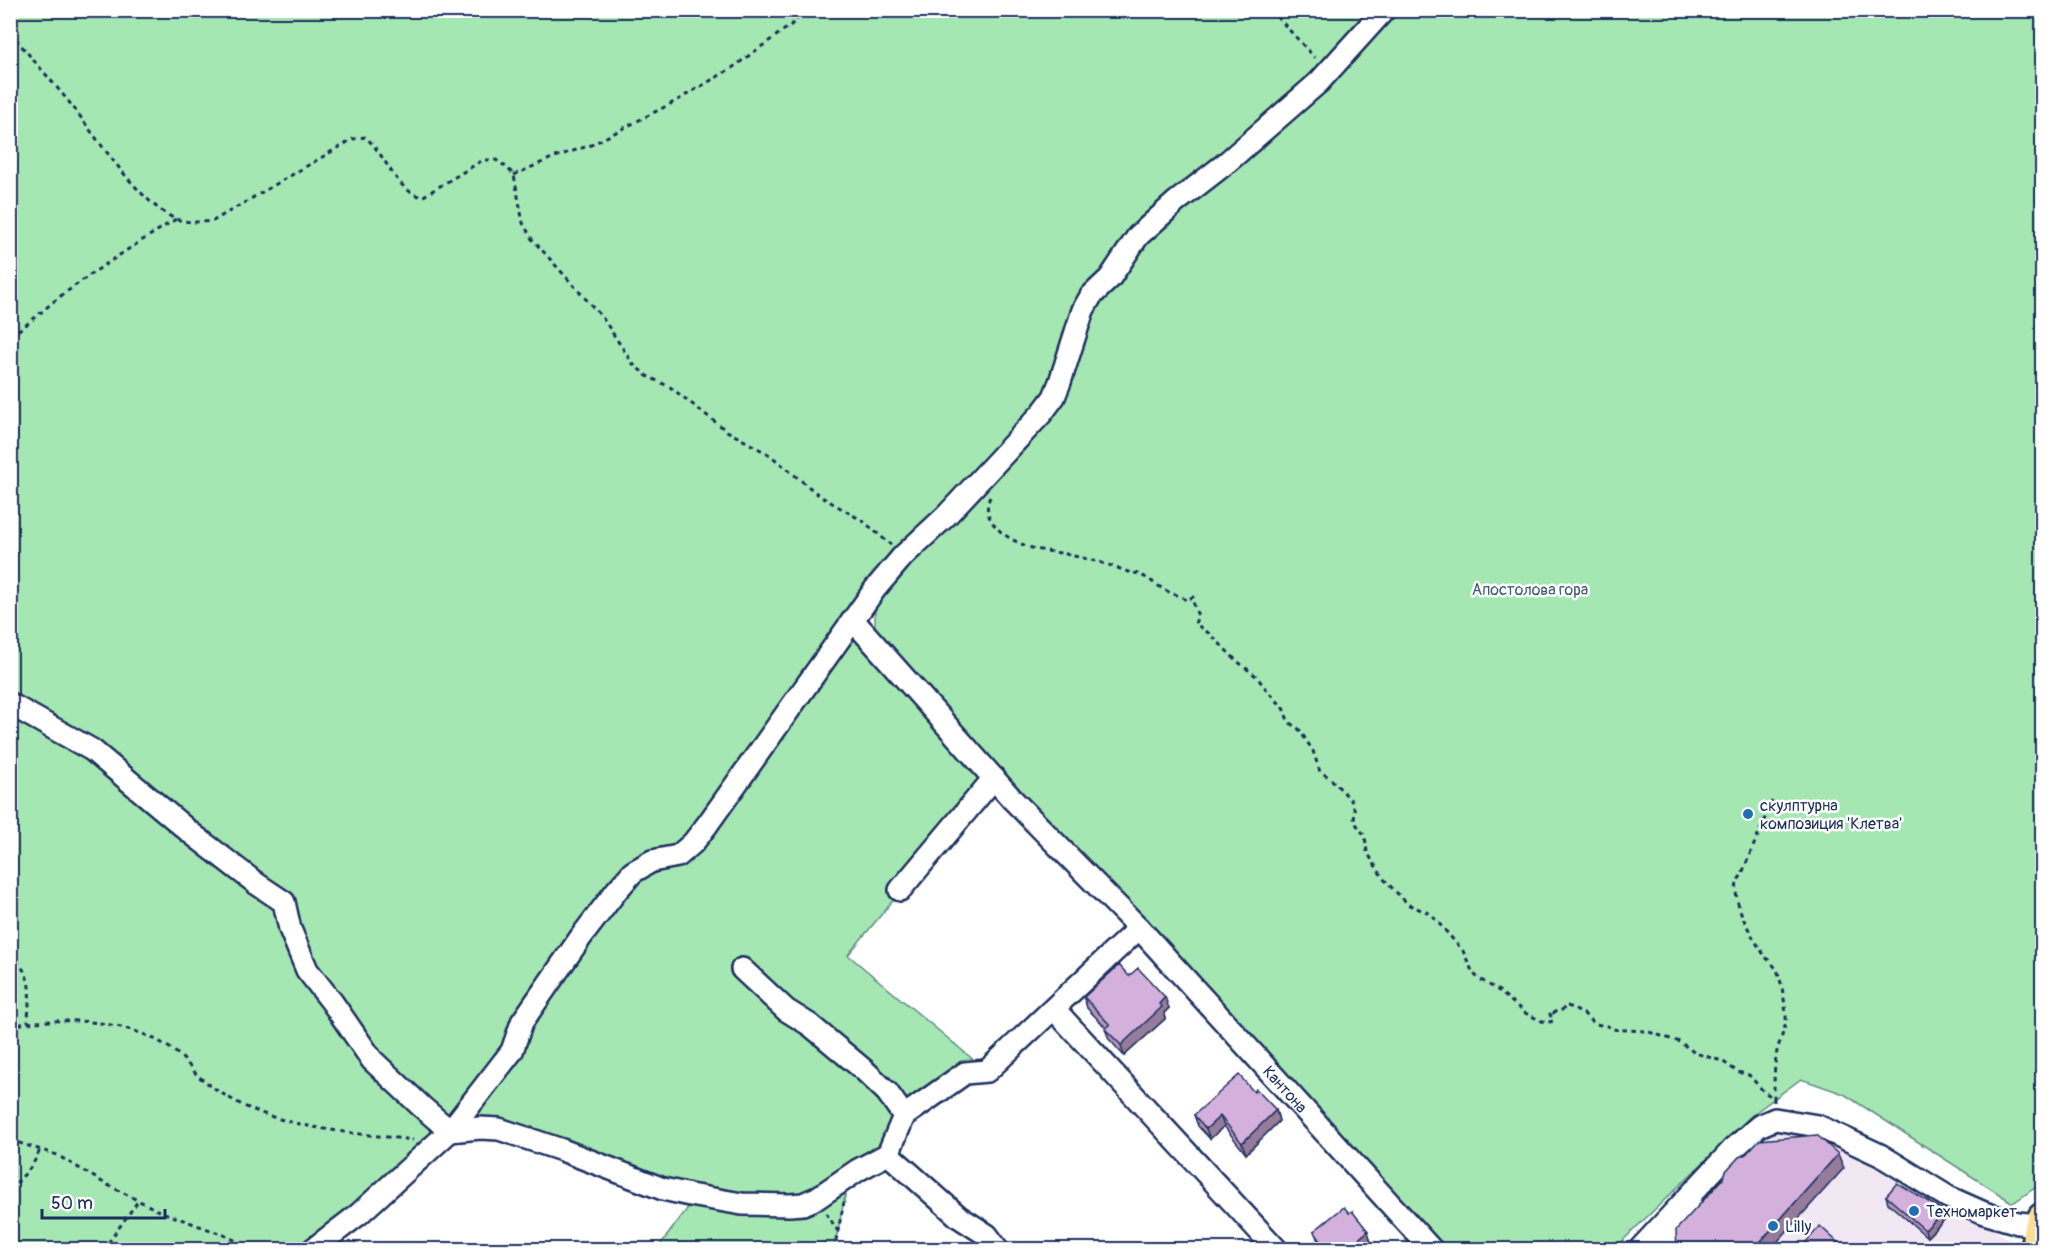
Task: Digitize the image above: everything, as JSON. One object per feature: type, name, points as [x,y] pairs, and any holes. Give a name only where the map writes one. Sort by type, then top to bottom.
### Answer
[{"type":"street","points":[[312,1250],[359,1214],[444,1137],[512,1051],[522,1022],[581,937],[633,872],[652,861],[678,856],[693,843],[875,589],[903,556],[946,516],[994,465],[1054,397],[1083,310],[1091,296],[1110,278],[1138,236],[1319,82],[1384,10]]},
{"type":"street","name":"Кантона","points":[[853,620],[994,778],[1139,928],[1432,1250]]},
{"type":"street","points":[[10,704],[92,750],[191,833],[284,902],[290,929],[307,970],[372,1060],[422,1107],[444,1137]]},
{"type":"street","points":[[900,890],[994,778]]},
{"type":"street","points":[[444,1137],[480,1128],[499,1130],[562,1150],[663,1189],[742,1204],[803,1204],[817,1198],[858,1170],[888,1154],[904,1116],[965,1073],[987,1071],[1139,928]]},
{"type":"street","points":[[742,969],[786,1010],[810,1025],[864,1070],[887,1092],[904,1116]]},
{"type":"street","points":[[1054,1009],[1277,1250]]},
{"type":"street","points":[[1639,1250],[1733,1149],[1760,1126],[1775,1109],[1818,1125],[1880,1155],[1948,1197],[2039,1231]]},
{"type":"street","points":[[1662,1250],[1660,1248],[1758,1142],[1812,1137]]},
{"type":"street","points":[[888,1154],[959,1217],[987,1236],[998,1250]]},
{"type":"path","points":[[514,176],[552,158],[591,145],[676,101],[732,68],[791,25],[806,10]]},
{"type":"path","points":[[1271,10],[1320,64],[1319,82]]},
{"type":"path","points":[[10,33],[72,106],[119,167],[147,198],[176,219],[194,222],[213,221],[353,139],[365,137],[376,146],[404,189],[422,197],[483,160],[496,160],[514,176],[522,223],[532,239],[602,317],[633,364],[648,376],[670,387],[727,431],[770,455],[820,496],[863,520],[903,556]]},
{"type":"path","points":[[10,335],[30,323],[63,294],[111,260],[176,219]]},
{"type":"path","points":[[994,465],[988,509],[993,525],[1007,537],[1034,549],[1075,556],[1128,572],[1137,572],[1156,582],[1166,591],[1182,595],[1186,600],[1193,597],[1194,608],[1198,615],[1195,624],[1208,631],[1255,676],[1280,704],[1288,722],[1292,727],[1299,729],[1313,751],[1320,772],[1329,777],[1351,800],[1355,811],[1354,821],[1365,836],[1367,852],[1383,878],[1409,905],[1429,913],[1436,920],[1463,951],[1473,973],[1478,978],[1525,1013],[1546,1023],[1553,1021],[1550,1012],[1562,1010],[1566,1005],[1583,1012],[1595,1024],[1608,1026],[1611,1029],[1646,1030],[1680,1042],[1695,1053],[1722,1061],[1738,1072],[1749,1075],[1775,1109]]},
{"type":"path","points":[[1772,801],[1741,876],[1737,880],[1735,893],[1742,918],[1763,954],[1777,971],[1785,1009],[1786,1018],[1775,1063],[1775,1109]]},
{"type":"path","points":[[10,954],[22,964],[28,975],[28,1023]]},
{"type":"path","points":[[10,1026],[28,1023],[90,1022],[132,1029],[162,1043],[181,1056],[198,1075],[244,1106],[301,1126],[444,1137]]},
{"type":"path","points":[[10,1140],[57,1155],[138,1201],[224,1235],[255,1250]]},
{"type":"path","points":[[10,1190],[32,1166],[40,1150]]},
{"type":"path","points":[[834,1250],[845,1196],[858,1170]]},
{"type":"path","points":[[104,1250],[138,1201]]},
{"type":"shaded area","points":[[1785,1125],[1846,1141],[1992,1228],[2014,1243],[2016,1249],[1655,1250],[1742,1147]]},
{"type":"green space","name":"Апостолова гора","points":[[10,11],[2042,11],[2042,1183],[2013,1203],[1844,1094],[1801,1079],[1752,1115],[1614,1249],[1435,1249],[875,635],[875,590],[853,620],[994,778],[848,955],[987,1071],[904,1116],[888,1154],[858,1170],[845,1196],[834,1249],[657,1249],[696,1197],[562,1150],[450,1131],[312,1249],[11,1249]]},
{"type":"building","points":[[1119,965],[1129,976],[1138,968],[1165,997],[1159,1004],[1162,1007],[1121,1045],[1105,1029],[1110,1025],[1084,997]]},
{"type":"building","points":[[1239,1075],[1254,1092],[1256,1089],[1276,1110],[1242,1143],[1220,1116],[1206,1129],[1194,1115]]},
{"type":"building","points":[[1817,1135],[1838,1154],[1753,1250],[1677,1249],[1676,1230],[1723,1179],[1726,1171],[1759,1140]]},
{"type":"building","points":[[1897,1183],[1944,1211],[1925,1230],[1886,1196]]},
{"type":"building","points":[[1344,1207],[1349,1213],[1352,1211],[1368,1231],[1356,1241],[1364,1250],[1327,1250],[1314,1231]]},
{"type":"building","points":[[1820,1226],[1846,1250],[1799,1250]]},
{"type":"place","name":"скулптурна композиция 'Клетва'","points":[[1748,814]]},
{"type":"place","name":"Техномаркет","points":[[1914,1211]]},
{"type":"place","name":"Lilly","points":[[1773,1226]]}]
